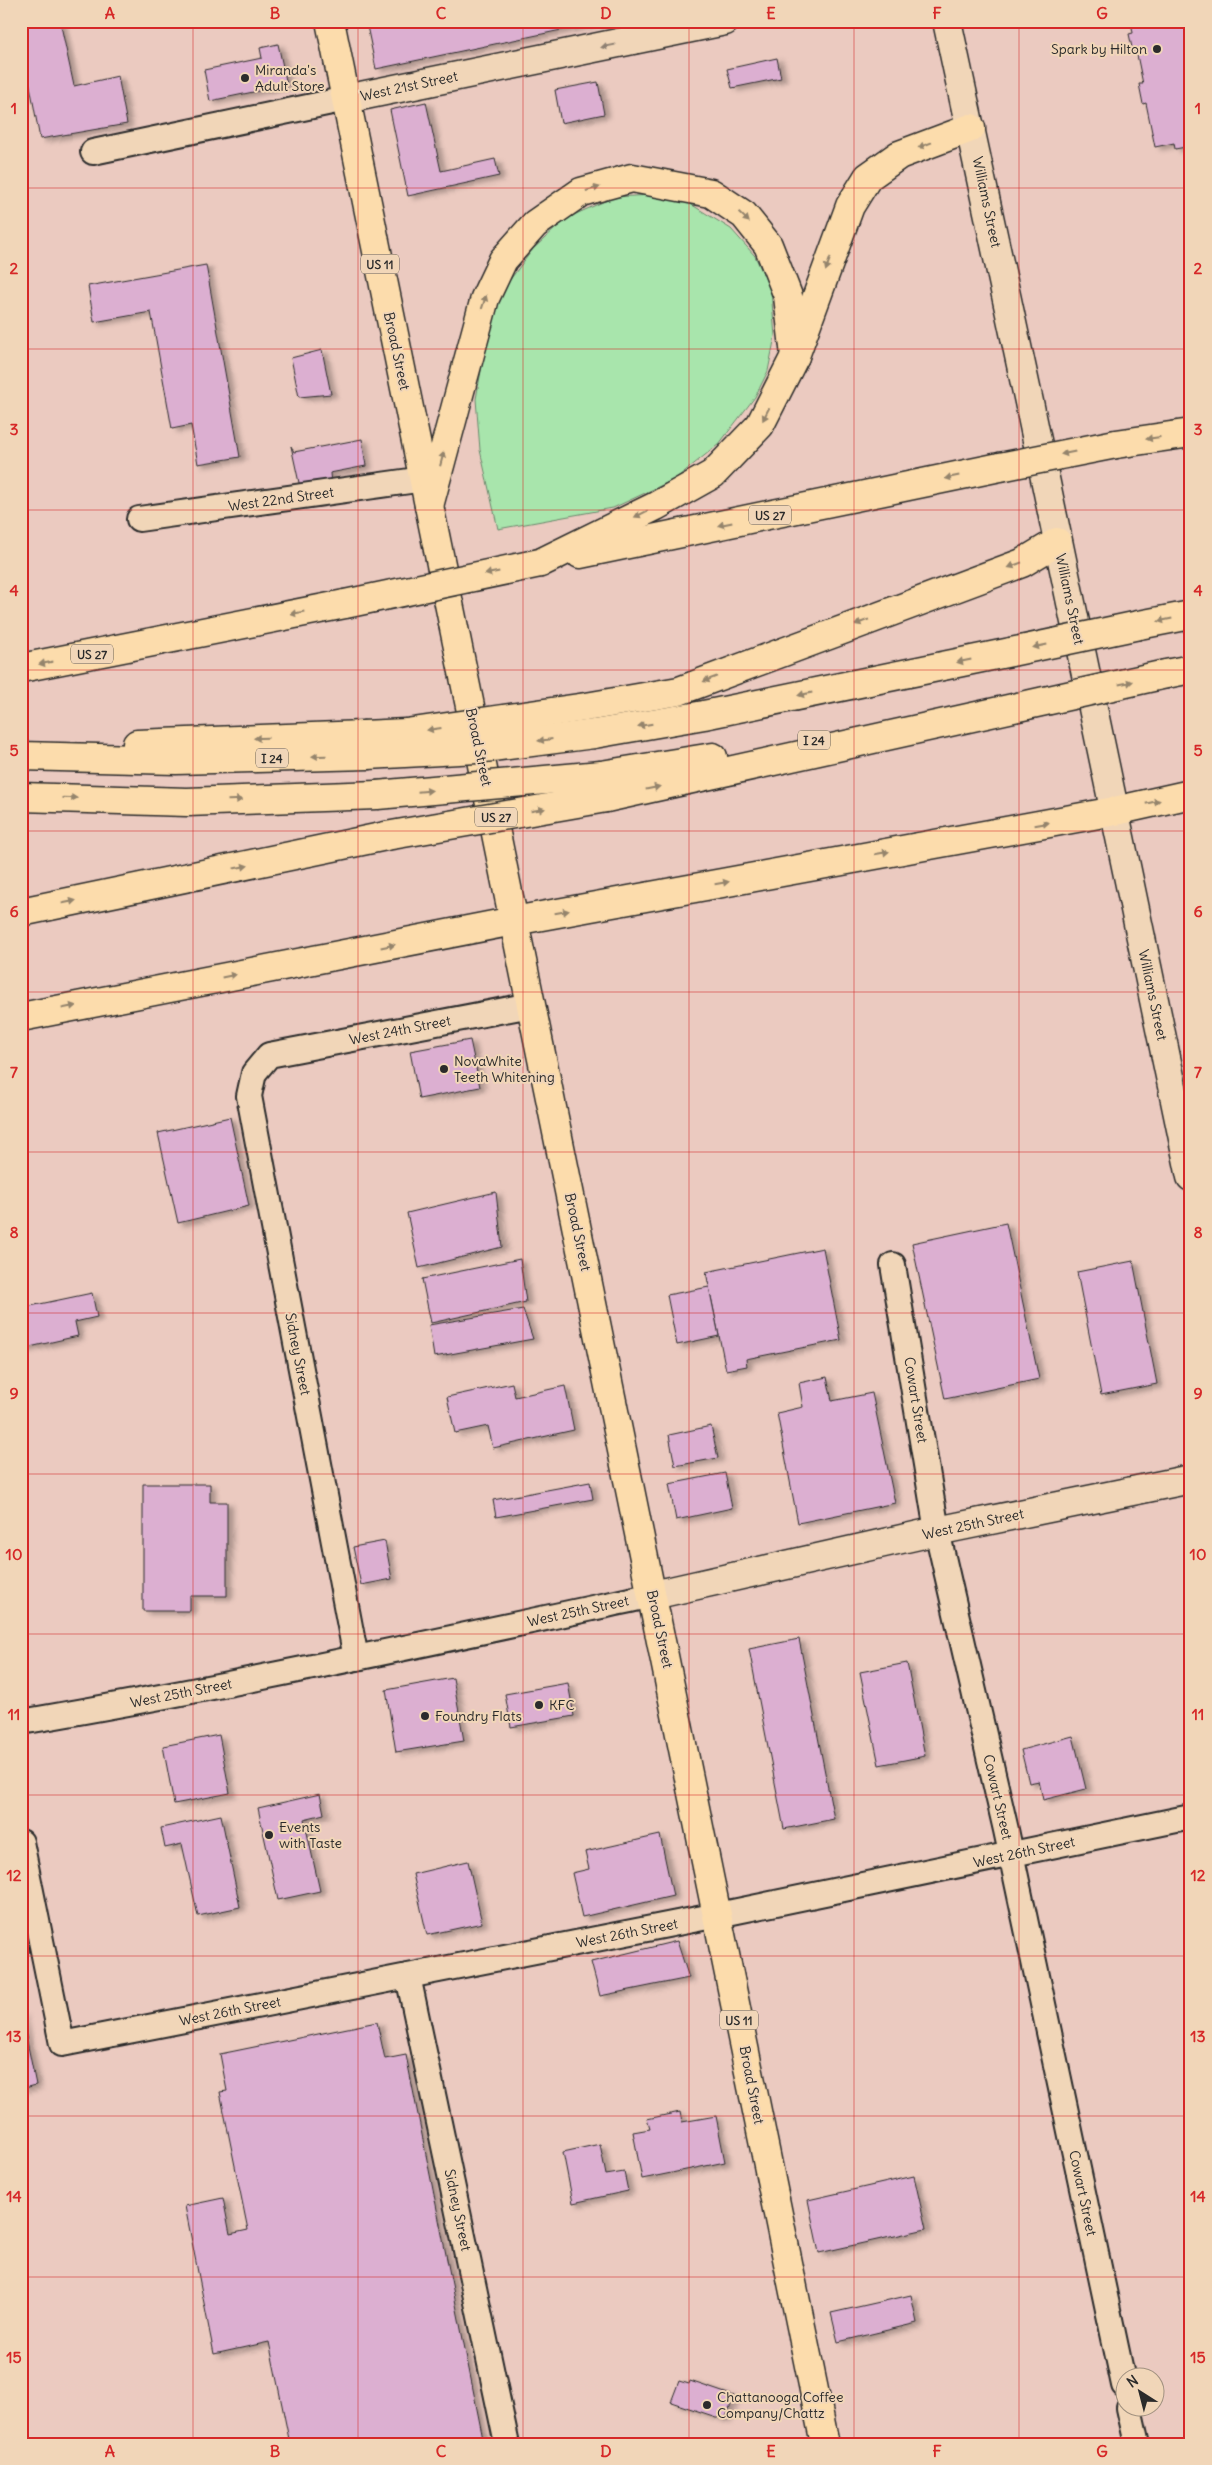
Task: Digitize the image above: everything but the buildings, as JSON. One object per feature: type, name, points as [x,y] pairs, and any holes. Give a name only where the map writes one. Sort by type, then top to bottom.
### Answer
[{"type":"main road","name":"Broad Street","points":[[330,21],[825,2444]]},
{"type":"main road","points":[[540,563],[656,506],[713,474],[760,425],[795,356],[850,206],[868,177],[899,155],[971,128]]},
{"type":"main road","points":[[429,506],[485,298],[503,260],[535,224],[581,192],[632,178],[711,193],[744,216],[768,245],[788,296],[795,356]]},
{"type":"main road","name":"US 27","points":[[21,668],[345,604],[1000,466],[1116,444],[1191,433]]},
{"type":"main road","points":[[365,745],[406,733],[586,707],[679,691],[1022,563],[1057,542]]},
{"type":"main road","name":"I 24","points":[[21,754],[365,745],[477,749],[594,734],[704,715],[1191,615]]},
{"type":"main road","name":"US 27","points":[[21,912],[386,836],[603,787],[1027,705],[1178,672]]},
{"type":"main road","points":[[21,797],[186,802],[603,787]]},
{"type":"main road","points":[[21,1016],[514,921],[1115,811],[1191,794]]},
{"type":"street","name":"West 21st Street","points":[[93,152],[346,99],[640,30],[724,21]]},
{"type":"street","name":"Williams Street","points":[[947,21],[1191,1177]]},
{"type":"street","name":"West 22nd Street","points":[[139,519],[424,479]]},
{"type":"street","name":"West 24th Street","points":[[269,1055],[531,1004]]},
{"type":"street","name":"Sidney Street","points":[[269,1055],[254,1072],[248,1096],[356,1658]]},
{"type":"street","name":"Cowart Street","points":[[893,1265],[937,1531],[1011,1855],[1120,2368]]},
{"type":"street","name":"West 25th Street","points":[[21,1722],[104,1708],[356,1658],[653,1595],[937,1531],[1191,1479]]},
{"type":"street","name":"West 26th Street","points":[[21,1842],[62,2044],[718,1915],[1191,1817]]},
{"type":"street","name":"Sidney Street","points":[[408,1976],[507,2444]]},
{"type":"street","points":[[1131,2418],[1137,2444]]},
{"type":"green space","points":[[653,195],[689,203],[731,229],[755,256],[771,291],[775,336],[768,371],[755,397],[719,444],[675,479],[613,508],[498,529],[480,450],[476,399],[486,343],[500,293],[533,249],[567,218],[614,197]]},
{"type":"place","name":"Spark by Hilton","points":[[1157,49]]},
{"type":"place","name":"Miranda's Adult Store","points":[[245,78]]},
{"type":"place","name":"NovaWhite Teeth Whitening","points":[[444,1069]]},
{"type":"place","name":"KFC","points":[[539,1705]]},
{"type":"place","name":"Foundry Flats","points":[[425,1716]]},
{"type":"place","name":"Events with Taste","points":[[269,1835]]},
{"type":"place","name":"Chattanooga Coffee Company/Chattz","points":[[707,2405]]}]
